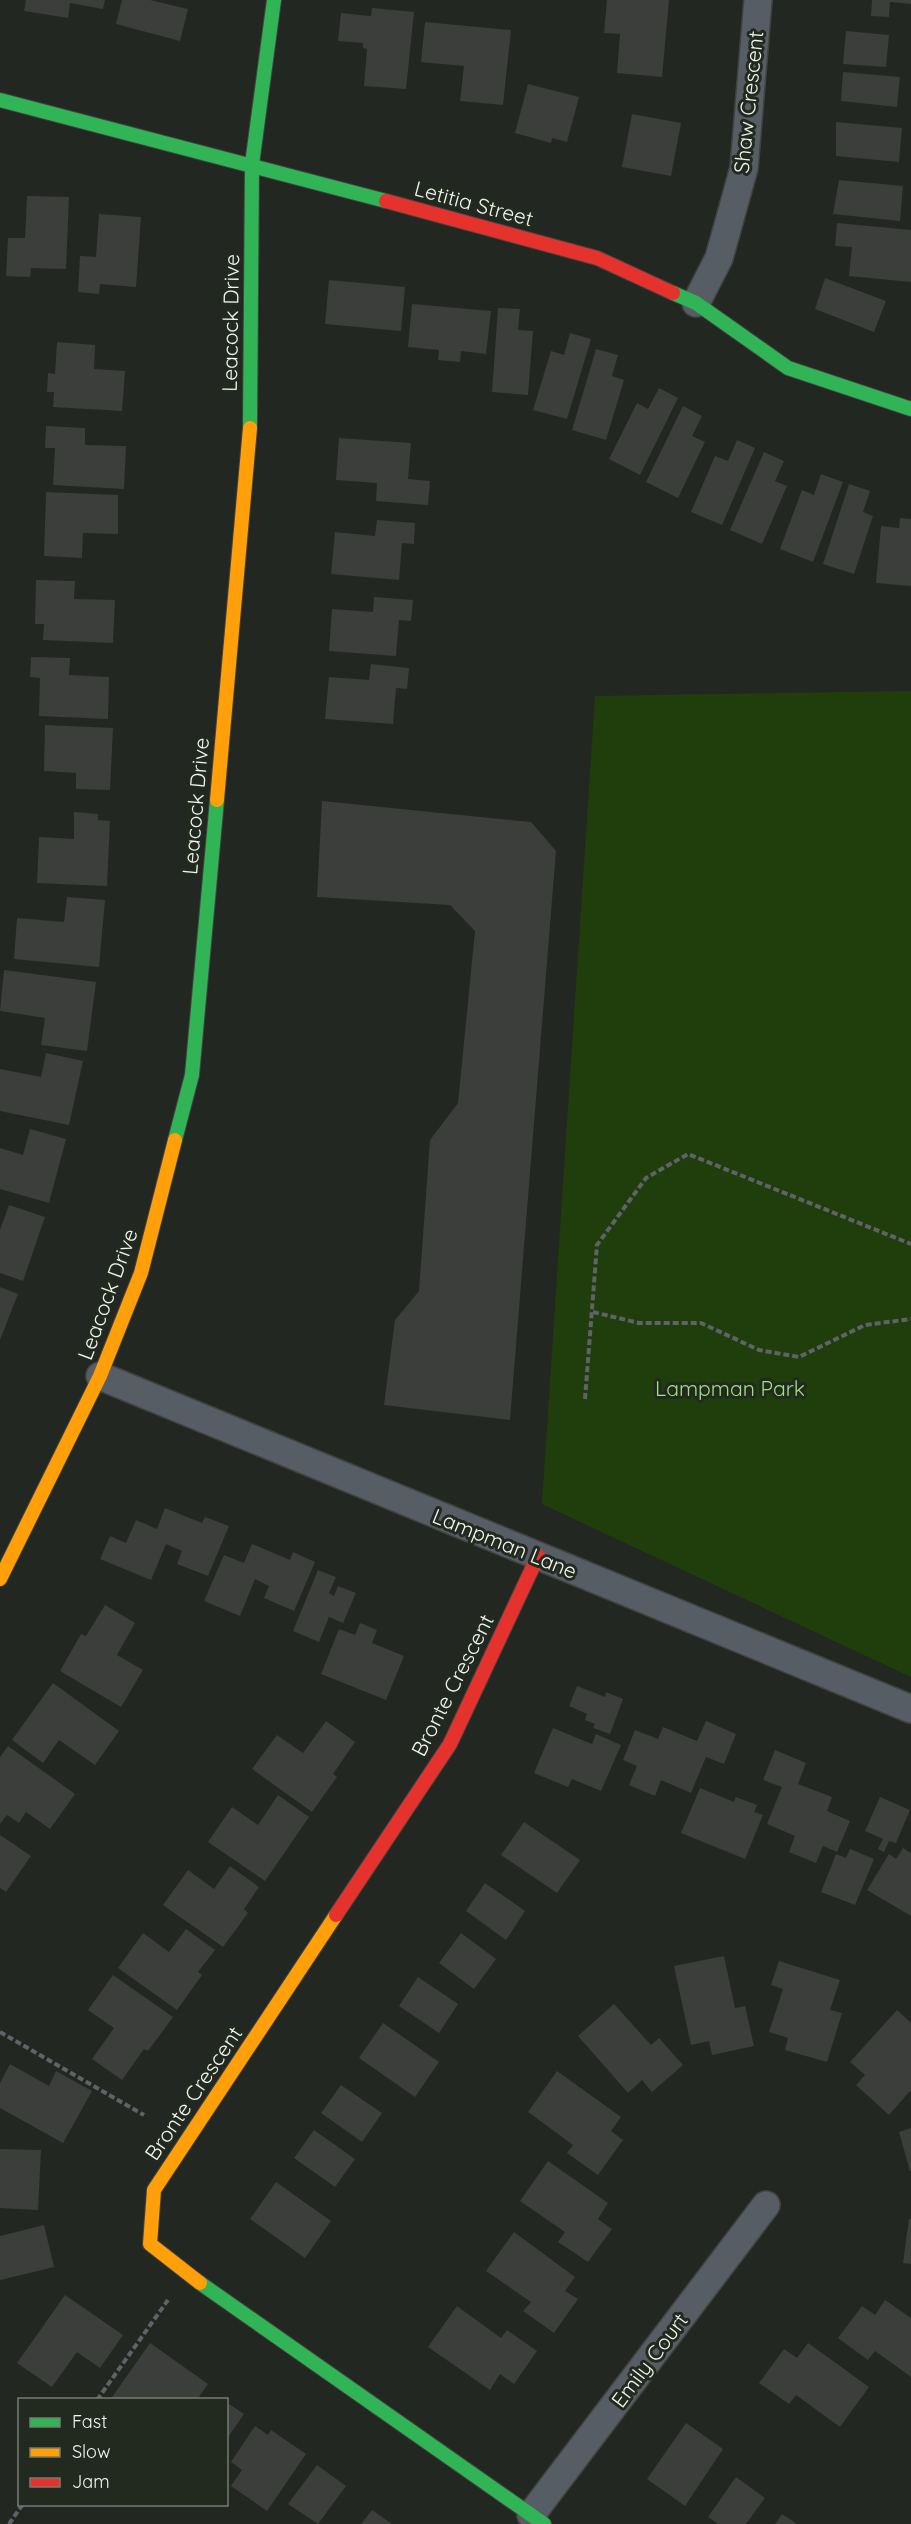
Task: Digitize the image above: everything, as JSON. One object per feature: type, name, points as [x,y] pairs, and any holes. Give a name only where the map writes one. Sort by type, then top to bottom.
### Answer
[{"type":"street","name":"Leacock Drive","points":[[0,1579],[100,1376],[141,1273],[192,1075],[250,432],[252,164],[274,0]]},
{"type":"street","name":"Shaw Crescent","points":[[696,303],[719,258],[744,168],[758,0]]},
{"type":"street","name":"Letitia Street","points":[[0,100],[252,164],[597,258],[696,303],[788,368],[911,408]]},
{"type":"street","name":"Lampman Lane","points":[[100,1376],[911,1709]]},
{"type":"street","name":"Bronte Crescent","points":[[537,2519],[187,2274],[150,2244],[154,2190],[450,1744],[538,1556]]},
{"type":"street","name":"Emily Court","points":[[537,2519],[766,2205]]},
{"type":"path","points":[[585,1399],[597,1245],[646,1178],[688,1154],[911,1244]]},
{"type":"path","points":[[593,1312],[639,1323],[701,1323],[759,1350],[799,1357],[865,1325],[911,1319]]},
{"type":"path","points":[[0,2032],[144,2115]]},
{"type":"path","points":[[98,2398],[187,2274]]},
{"type":"path","points":[[9,2524],[22,2506]]},
{"type":"green space","name":"Lampman Park","points":[[911,691],[911,1677],[542,1504],[595,696]]},
{"type":"building","points":[[26,0],[105,0],[103,9],[70,3],[68,18],[24,11]]},
{"type":"building","points":[[122,0],[150,0],[188,9],[180,41],[116,24]]},
{"type":"building","points":[[607,0],[669,0],[662,77],[617,73],[620,34],[604,33]]},
{"type":"building","points":[[872,0],[911,0],[911,4],[890,2],[889,17],[871,16]]},
{"type":"building","points":[[372,8],[414,12],[406,89],[364,86],[367,49],[363,48],[363,43],[338,41],[341,13],[371,16]]},
{"type":"building","points":[[425,22],[511,30],[503,105],[460,101],[464,66],[421,62]]},
{"type":"building","points":[[846,31],[889,35],[886,67],[843,64]]},
{"type":"building","points":[[843,72],[900,77],[897,107],[841,101]]},
{"type":"building","points":[[528,84],[579,97],[567,142],[552,138],[551,143],[515,133]]},
{"type":"building","points":[[632,114],[681,123],[671,176],[622,167]]},
{"type":"building","points":[[836,122],[902,128],[899,162],[836,156]]},
{"type":"building","points":[[839,180],[903,186],[900,221],[833,214]]},
{"type":"building","points":[[27,196],[69,197],[66,269],[31,268],[30,277],[6,276],[8,238],[25,238]]},
{"type":"building","points":[[99,214],[141,217],[136,287],[100,284],[99,294],[78,292],[80,256],[96,257]]},
{"type":"building","points":[[837,223],[911,230],[911,282],[849,276],[852,247],[835,246]]},
{"type":"building","points":[[825,278],[886,301],[874,332],[815,309]]},
{"type":"building","points":[[329,280],[405,287],[401,331],[325,324]]},
{"type":"building","points":[[412,304],[491,311],[486,354],[461,351],[460,362],[438,360],[439,350],[408,347]]},
{"type":"building","points":[[498,308],[520,309],[518,330],[533,331],[528,395],[492,392]]},
{"type":"building","points":[[570,333],[591,339],[567,419],[533,410],[551,351],[564,355]]},
{"type":"building","points":[[57,342],[95,345],[94,369],[125,371],[122,411],[53,407],[54,392],[47,392],[48,373],[55,374]]},
{"type":"building","points":[[596,349],[618,355],[612,376],[624,380],[606,440],[572,430]]},
{"type":"building","points":[[659,388],[678,398],[640,475],[609,459],[637,403],[648,409]]},
{"type":"building","points":[[683,406],[702,416],[692,436],[705,442],[678,498],[646,482]]},
{"type":"building","points":[[46,426],[85,428],[85,445],[126,446],[124,489],[53,485],[55,448],[45,448]]},
{"type":"building","points":[[339,438],[411,443],[408,479],[430,481],[428,505],[376,501],[377,483],[336,480]]},
{"type":"building","points":[[737,440],[755,448],[722,525],[691,512],[715,456],[728,461]]},
{"type":"building","points":[[764,452],[784,461],[775,481],[787,486],[762,544],[730,530]]},
{"type":"building","points":[[821,474],[843,482],[813,562],[780,549],[802,490],[814,495]]},
{"type":"building","points":[[849,484],[870,491],[863,512],[873,516],[854,574],[823,564]]},
{"type":"building","points":[[46,492],[118,495],[118,534],[83,533],[82,558],[44,556]]},
{"type":"building","points":[[900,518],[911,519],[911,586],[876,583],[881,526],[899,528]]},
{"type":"building","points":[[377,520],[415,523],[414,544],[402,543],[399,580],[331,574],[335,532],[375,536]]},
{"type":"building","points":[[36,580],[75,581],[74,599],[115,600],[113,643],[43,640],[44,624],[35,624]]},
{"type":"building","points":[[374,597],[413,600],[411,621],[399,620],[396,656],[329,651],[332,609],[373,612]]},
{"type":"building","points":[[31,657],[70,658],[69,675],[109,677],[108,719],[39,716],[40,678],[30,677]]},
{"type":"building","points":[[371,664],[409,668],[407,689],[396,688],[393,724],[325,719],[329,677],[369,680]]},
{"type":"building","points":[[45,725],[113,728],[110,790],[76,789],[76,773],[44,771]]},
{"type":"building","points":[[322,801],[531,822],[556,851],[510,1420],[384,1405],[395,1320],[419,1291],[430,1140],[458,1103],[475,931],[450,905],[317,897]]},
{"type":"building","points":[[74,812],[98,814],[98,820],[110,821],[107,886],[37,883],[39,837],[74,839]]},
{"type":"building","points":[[67,897],[105,900],[99,967],[14,959],[17,918],[64,922]]},
{"type":"building","points":[[4,970],[96,982],[87,1051],[41,1045],[45,1018],[0,1011]]},
{"type":"building","points":[[46,1053],[83,1061],[69,1125],[0,1111],[0,1069],[41,1077]]},
{"type":"building","points":[[30,1129],[66,1139],[49,1203],[0,1189],[0,1148],[23,1155]]},
{"type":"building","points":[[9,1205],[45,1217],[23,1281],[0,1273],[0,1230]]},
{"type":"building","points":[[0,1287],[18,1294],[0,1340]]},
{"type":"building","points":[[165,1508],[202,1523],[205,1517],[229,1526],[208,1576],[177,1564],[182,1551],[166,1544],[151,1580],[100,1559],[110,1536],[126,1543],[136,1520],[157,1529]]},
{"type":"building","points":[[252,1544],[290,1560],[293,1552],[315,1562],[294,1611],[264,1598],[269,1586],[255,1579],[240,1616],[204,1601],[224,1555],[244,1563]]},
{"type":"building","points":[[318,1570],[336,1577],[329,1593],[334,1596],[338,1586],[356,1593],[343,1623],[329,1617],[319,1642],[293,1631]]},
{"type":"building","points":[[105,1605],[135,1623],[117,1655],[143,1670],[121,1707],[60,1671],[81,1634],[86,1636]]},
{"type":"building","points":[[360,1623],[377,1630],[372,1643],[404,1656],[386,1700],[321,1674],[339,1629],[355,1635]]},
{"type":"building","points":[[53,1683],[119,1731],[95,1765],[59,1740],[43,1763],[12,1740]]},
{"type":"building","points":[[577,1686],[605,1697],[606,1692],[623,1699],[610,1734],[593,1728],[595,1724],[585,1720],[587,1714],[569,1706]]},
{"type":"building","points":[[326,1721],[355,1742],[333,1774],[337,1777],[312,1812],[252,1769],[277,1735],[303,1753]]},
{"type":"building","points":[[706,1721],[736,1734],[724,1764],[706,1757],[691,1793],[661,1780],[655,1796],[629,1785],[637,1766],[623,1760],[635,1730],[658,1739],[663,1727],[697,1741]]},
{"type":"building","points":[[553,1728],[592,1744],[596,1734],[621,1745],[601,1791],[572,1779],[568,1787],[534,1773]]},
{"type":"building","points":[[8,1746],[75,1794],[50,1829],[26,1812],[19,1823],[7,1815],[0,1824],[0,1757]]},
{"type":"building","points":[[775,1750],[806,1763],[798,1784],[832,1797],[827,1811],[850,1821],[837,1852],[823,1846],[816,1863],[789,1852],[795,1836],[767,1824],[782,1787],[763,1780]]},
{"type":"building","points":[[700,1788],[734,1802],[736,1797],[757,1805],[754,1812],[763,1815],[745,1859],[681,1833]]},
{"type":"building","points":[[278,1795],[309,1817],[265,1881],[208,1842],[232,1807],[258,1825]]},
{"type":"building","points":[[880,1797],[910,1810],[896,1843],[889,1841],[884,1852],[878,1849],[883,1839],[865,1831]]},
{"type":"building","points":[[524,1822],[580,1860],[557,1893],[501,1855]]},
{"type":"building","points":[[0,1835],[31,1856],[6,1892],[0,1888]]},
{"type":"building","points":[[903,1848],[911,1853],[911,1916],[867,1890],[889,1854],[896,1859]]},
{"type":"building","points":[[850,1849],[874,1859],[855,1905],[821,1892],[836,1854],[846,1858]]},
{"type":"building","points":[[230,1866],[259,1887],[244,1909],[248,1913],[223,1947],[163,1905],[188,1870],[214,1889]]},
{"type":"building","points":[[485,1883],[525,1911],[506,1940],[466,1911]]},
{"type":"building","points":[[186,1929],[215,1950],[198,1972],[202,1975],[177,2010],[118,1968],[143,1933],[169,1952]]},
{"type":"building","points":[[461,1933],[496,1959],[474,1989],[439,1963]]},
{"type":"building","points":[[724,1956],[735,2008],[745,2006],[754,2046],[712,2055],[709,2041],[691,2045],[674,1966]]},
{"type":"building","points":[[779,1961],[840,1980],[830,2010],[842,2013],[827,2062],[785,2050],[788,2038],[769,2032],[783,1989],[771,1985]]},
{"type":"building","points":[[113,1975],[173,2017],[148,2051],[144,2049],[122,2080],[92,2059],[114,2028],[88,2010]]},
{"type":"building","points":[[418,1977],[458,2004],[439,2033],[399,2006]]},
{"type":"building","points":[[614,2004],[651,2045],[659,2038],[683,2065],[652,2092],[642,2080],[628,2093],[578,2036]]},
{"type":"building","points":[[897,2010],[911,2023],[911,2090],[889,2115],[856,2085],[865,2075],[850,2062]]},
{"type":"building","points":[[383,2023],[439,2062],[415,2097],[359,2058]]},
{"type":"building","points":[[10,2064],[49,2086],[56,2071],[92,2091],[63,2143],[0,2108],[0,2083]]},
{"type":"building","points":[[557,2071],[621,2117],[611,2131],[623,2140],[598,2175],[567,2153],[573,2145],[528,2112]]},
{"type":"building","points":[[341,2085],[382,2113],[362,2142],[321,2113]]},
{"type":"building","points":[[911,2128],[911,2171],[910,2171],[899,2132]]},
{"type":"building","points":[[314,2130],[355,2159],[335,2187],[294,2158]]},
{"type":"building","points":[[0,2149],[41,2150],[38,2210],[0,2208]]},
{"type":"building","points":[[548,2161],[608,2203],[598,2219],[612,2229],[588,2262],[558,2242],[565,2232],[520,2201]]},
{"type":"building","points":[[276,2182],[331,2221],[305,2258],[250,2219]]},
{"type":"building","points":[[909,2219],[911,2219],[911,2264],[903,2263]]},
{"type":"building","points":[[44,2225],[54,2267],[0,2280],[0,2236]]},
{"type":"building","points":[[514,2232],[575,2277],[565,2291],[578,2299],[554,2333],[523,2311],[531,2302],[486,2271]]},
{"type":"building","points":[[65,2295],[123,2335],[100,2368],[77,2352],[52,2387],[17,2363]]},
{"type":"building","points":[[885,2300],[911,2318],[911,2377],[875,2351],[868,2360],[838,2338],[862,2306],[875,2315]]},
{"type":"building","points":[[457,2306],[501,2338],[507,2330],[537,2351],[514,2384],[500,2374],[490,2390],[428,2347]]},
{"type":"building","points":[[150,2343],[208,2384],[198,2398],[111,2398]]},
{"type":"building","points":[[808,2343],[869,2387],[840,2427],[796,2395],[789,2404],[759,2383],[784,2349],[797,2358]]},
{"type":"building","points":[[228,2403],[244,2414],[228,2437]]},
{"type":"building","points":[[686,2423],[723,2449],[685,2506],[647,2479]]},
{"type":"building","points":[[255,2426],[268,2435],[271,2430],[306,2454],[267,2511],[231,2486],[242,2470],[231,2462]]},
{"type":"building","points":[[317,2465],[346,2486],[318,2524],[288,2504]]},
{"type":"building","points":[[736,2477],[765,2498],[746,2524],[718,2524],[708,2517]]},
{"type":"building","points":[[372,2510],[392,2524],[361,2524]]},
{"type":"building","points":[[782,2514],[797,2524],[775,2524]]},
{"type":"traffic: fast","points":[[250,428],[252,164],[274,0]]},
{"type":"traffic: fast","points":[[0,100],[386,201]]},
{"type":"traffic: fast","points":[[673,293],[696,303],[788,368],[911,409]]},
{"type":"traffic: fast","points":[[175,1140],[192,1075],[217,800]]},
{"type":"traffic: fast","points":[[200,2283],[544,2524]]},
{"type":"traffic: slow","points":[[217,800],[250,428]]},
{"type":"traffic: slow","points":[[0,1579],[100,1376],[141,1273],[175,1140]]},
{"type":"traffic: slow","points":[[200,2283],[150,2244],[154,2190],[336,1915]]},
{"type":"traffic: jam","points":[[386,201],[597,258],[673,293]]},
{"type":"traffic: jam","points":[[336,1915],[450,1744],[538,1556]]}]
